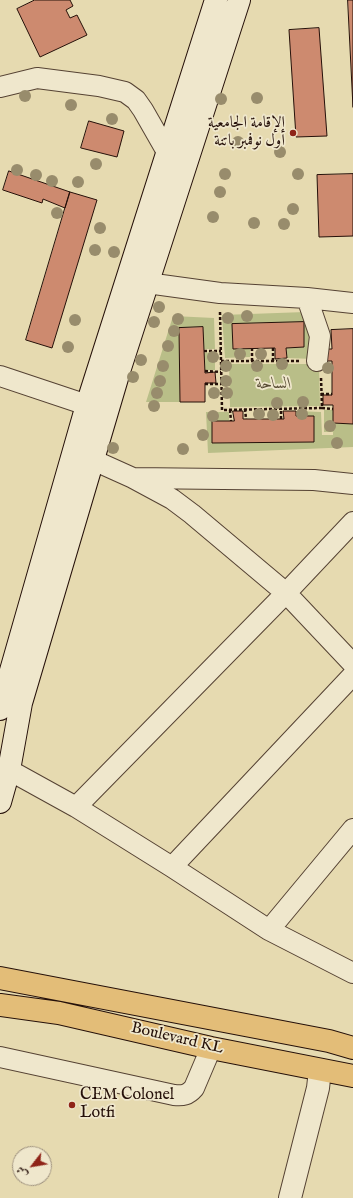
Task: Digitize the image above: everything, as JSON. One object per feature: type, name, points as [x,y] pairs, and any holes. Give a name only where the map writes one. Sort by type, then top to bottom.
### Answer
[{"type":"main road","points":[[0,802],[5,768],[21,703],[93,460],[98,407],[167,152],[216,0]]},
{"type":"main road","points":[[0,709],[5,668],[98,407],[147,284],[239,0]]},
{"type":"main road","name":"Boulevard KL","points":[[0,978],[353,1048]]},
{"type":"main road","name":"Boulevard KL","points":[[0,1005],[59,1013],[211,1048],[353,1076]]},
{"type":"main road","points":[[290,1198],[318,1088],[320,1070]]},
{"type":"street","points":[[0,87],[38,78],[99,86],[125,92],[136,100],[143,110],[167,152]]},
{"type":"street","points":[[147,284],[220,293],[307,298],[353,303]]},
{"type":"street","points":[[307,298],[320,336],[317,361]]},
{"type":"street","points":[[0,376],[98,407]]},
{"type":"street","points":[[93,460],[133,478],[172,499],[192,514],[286,593],[353,664]]},
{"type":"street","points":[[133,478],[314,480],[353,484]]},
{"type":"street","points":[[76,808],[286,593],[353,522]]},
{"type":"street","points":[[172,867],[353,675]]},
{"type":"street","points":[[5,768],[76,808],[172,867],[269,930],[353,973]]},
{"type":"street","points":[[269,930],[353,829]]},
{"type":"street","points":[[0,1058],[184,1096],[190,1093],[194,1088],[211,1048]]},
{"type":"path","points":[[220,293],[222,410],[333,408]]},
{"type":"path","points":[[220,314],[228,313]]},
{"type":"path","points":[[273,348],[273,361]]},
{"type":"path","points":[[252,349],[252,361]]},
{"type":"path","points":[[204,351],[221,350]]},
{"type":"path","points":[[221,361],[321,361],[322,408]]},
{"type":"path","points":[[205,371],[221,372]]},
{"type":"path","points":[[205,384],[221,384]]},
{"type":"path","points":[[321,394],[332,394]]},
{"type":"path","points":[[281,409],[281,419]]},
{"type":"path","points":[[230,410],[231,421]]},
{"type":"path","points":[[245,410],[246,419]]},
{"type":"green space","points":[[305,312],[314,359],[287,358],[286,348],[304,347],[304,323],[232,324],[233,349],[250,349],[250,357],[225,358],[222,315]]},
{"type":"green space","points":[[173,316],[214,318],[215,349],[204,349],[203,327],[179,328],[180,402],[146,402]]},
{"type":"green space","points":[[215,352],[215,370],[205,370],[204,353]]},
{"type":"green space","name":"الساحة","points":[[229,364],[319,364],[320,406],[230,407]]},
{"type":"green space","points":[[324,410],[333,410],[333,423],[353,424],[353,447],[208,453],[206,412],[229,412],[229,421],[212,421],[212,443],[314,442],[314,416],[296,416],[296,411],[321,412],[322,435],[333,435],[333,432],[324,432]]},
{"type":"building","points":[[35,0],[70,0],[73,6],[66,10],[70,18],[77,15],[87,35],[40,57],[17,9]]},
{"type":"building","points":[[348,0],[353,0],[353,107]]},
{"type":"building","points":[[319,28],[327,136],[296,137],[289,30]]},
{"type":"building","points":[[89,121],[124,131],[117,157],[81,148]]},
{"type":"building","points":[[9,171],[70,192],[65,208],[43,199],[42,203],[3,190]]},
{"type":"building","points":[[353,174],[353,236],[319,237],[317,175]]},
{"type":"building","points":[[70,192],[97,200],[52,348],[26,340]]},
{"type":"building","points":[[304,322],[304,347],[286,348],[287,358],[275,359],[275,348],[233,349],[232,324]]},
{"type":"building","points":[[203,327],[205,373],[215,372],[216,383],[205,383],[205,402],[180,402],[179,328]]},
{"type":"building","points":[[353,329],[353,424],[333,423],[333,405],[323,405],[323,395],[332,395],[332,361],[323,361],[323,349],[332,349],[331,330]]},
{"type":"building","points":[[233,411],[243,411],[243,419],[284,419],[283,411],[296,411],[296,416],[314,416],[314,442],[212,443],[212,421],[234,421]]},
{"type":"place","name":"الإقامة الجامعية أول نوفمبر باتنة","points":[[293,133]]},
{"type":"place","name":"CEM Colonel Lotfi","points":[[72,1105]]}]
